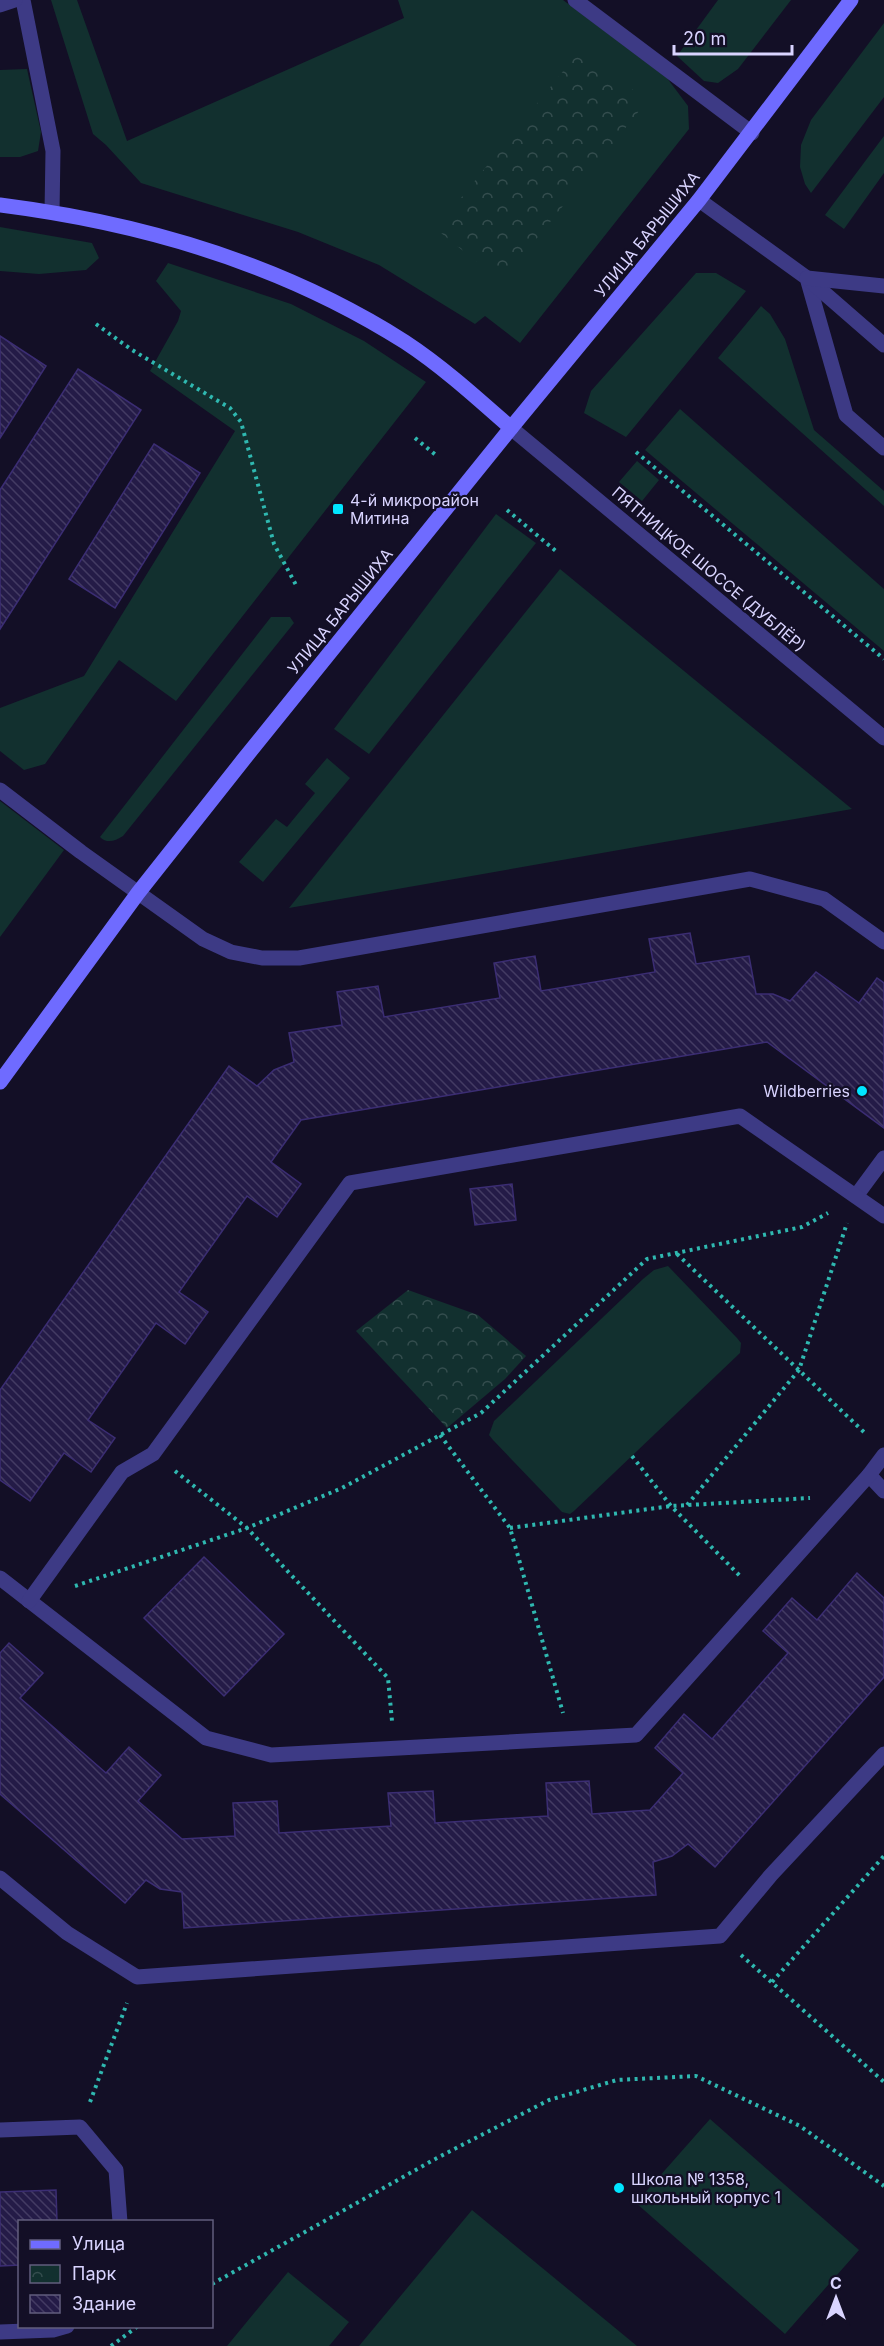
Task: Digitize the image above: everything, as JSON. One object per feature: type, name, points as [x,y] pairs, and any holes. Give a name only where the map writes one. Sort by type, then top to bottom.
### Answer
[{"type":"main road","name":"УЛИЦА БАРЫШИХА","points":[[2,1075],[138,893],[243,759],[699,200],[851,0]]},
{"type":"main road","points":[[0,205],[52,212],[140,230],[236,260],[331,298],[406,343],[454,379],[511,428]]},
{"type":"street","points":[[0,5],[15,0]]},
{"type":"street","points":[[23,0],[53,151],[52,212]]},
{"type":"street","points":[[575,0],[752,133]]},
{"type":"street","points":[[699,200],[807,278],[884,345]]},
{"type":"street","points":[[807,278],[884,286]]},
{"type":"street","points":[[807,278],[846,415],[884,448]]},
{"type":"street","name":"ПЯТНИЦКОЕ ШОССЕ (ДУБЛЁР)","points":[[511,428],[884,738]]},
{"type":"street","points":[[0,790],[203,939],[231,952],[262,958],[299,958],[750,879],[824,899],[884,942]]},
{"type":"street","points":[[29,1601],[122,1472],[153,1454],[350,1183],[740,1116],[884,1216]]},
{"type":"street","points":[[856,1196],[884,1158]]},
{"type":"street","points":[[0,1578],[206,1738],[271,1755],[636,1735],[869,1475],[880,1449]]},
{"type":"street","points":[[869,1475],[884,1491]]},
{"type":"street","points":[[0,1878],[67,1933],[137,1977],[720,1936],[771,1875],[884,1754]]},
{"type":"street","points":[[0,2130],[80,2127],[116,2170],[120,2220]]},
{"type":"street","points":[[0,2332],[60,2328]]},
{"type":"path","points":[[96,324],[132,350],[231,408],[241,422],[274,544],[296,585]]},
{"type":"path","points":[[415,438],[437,456]]},
{"type":"path","points":[[636,452],[884,659]]},
{"type":"path","points":[[507,510],[556,552]]},
{"type":"path","points":[[29,1601],[246,1528],[342,1488],[481,1413],[647,1259],[802,1227],[856,1196]]},
{"type":"path","points":[[687,1505],[799,1370],[856,1196]]},
{"type":"path","points":[[676,1253],[880,1449]]},
{"type":"path","points":[[440,1436],[510,1528],[570,1738]]},
{"type":"path","points":[[153,1454],[246,1528],[388,1678],[394,1748]]},
{"type":"path","points":[[632,1456],[671,1506],[760,1596]]},
{"type":"path","points":[[510,1528],[671,1506],[851,1495]]},
{"type":"path","points":[[772,1982],[884,1856]]},
{"type":"path","points":[[720,1936],[884,2082]]},
{"type":"path","points":[[80,2127],[137,1977]]},
{"type":"path","points":[[213,2283],[437,2158],[549,2100],[617,2080],[696,2076],[800,2126],[884,2186]]},
{"type":"path","points":[[111,2346],[135,2328]]},
{"type":"green space","points":[[51,0],[77,0],[127,141],[404,18],[398,0],[563,0],[667,78],[688,106],[689,129],[520,343],[485,316],[475,324],[379,265],[298,232],[141,183],[93,134]]},
{"type":"green space","points":[[718,0],[791,0],[738,69],[718,83],[704,81],[677,56]]},
{"type":"green space","points":[[884,23],[884,97],[811,193],[805,184],[800,167],[801,145],[811,120]]},
{"type":"green space","points":[[581,49],[647,101],[502,282],[436,229]]},
{"type":"green space","points":[[27,69],[41,132],[38,151],[20,157],[0,157],[0,70]]},
{"type":"green space","points":[[884,136],[884,173],[844,229],[825,215]]},
{"type":"green space","points":[[0,227],[92,243],[99,258],[86,270],[39,274],[0,271]]},
{"type":"green space","points":[[168,263],[291,304],[364,341],[426,382],[176,701],[119,660],[45,764],[24,770],[0,751],[0,708],[84,676],[235,431],[150,371],[178,321],[181,311],[156,281]]},
{"type":"green space","points":[[696,273],[716,273],[746,291],[626,437],[584,413],[591,391]]},
{"type":"green space","points":[[761,306],[770,314],[785,339],[814,430],[884,491],[884,506],[718,358]]},
{"type":"green space","points":[[680,409],[884,589],[884,651],[645,450]]},
{"type":"green space","points":[[637,461],[659,480],[642,501],[619,482]]},
{"type":"green space","points":[[496,514],[536,543],[369,754],[334,729]]},
{"type":"green space","points":[[560,569],[852,809],[289,908]]},
{"type":"green space","points":[[271,617],[290,617],[294,623],[123,836],[111,841],[100,837]]},
{"type":"green space","points":[[327,758],[350,778],[263,882],[239,862],[276,819],[287,827],[315,793],[305,784]]},
{"type":"green space","points":[[0,801],[64,850],[0,937]]},
{"type":"green space","points":[[668,1266],[737,1338],[741,1343],[740,1353],[574,1511],[570,1514],[562,1512],[489,1435],[494,1421],[643,1279],[654,1270]]},
{"type":"green space","points":[[408,1290],[478,1315],[526,1356],[505,1379],[447,1428],[356,1331]]},
{"type":"green space","points":[[710,2119],[859,2250],[785,2334],[636,2203]]},
{"type":"green space","points":[[472,2210],[637,2346],[359,2346]]},
{"type":"green space","points":[[288,2272],[349,2322],[329,2346],[227,2346]]},
{"type":"building","points":[[0,336],[46,366],[0,438]]},
{"type":"building","points":[[78,369],[141,410],[0,629],[0,490]]},
{"type":"building","points":[[154,444],[200,473],[115,608],[69,579]]},
{"type":"building","points":[[690,933],[696,964],[749,956],[756,994],[773,994],[790,1001],[816,972],[859,1003],[877,978],[884,983],[884,1128],[767,1042],[301,1120],[271,1162],[301,1184],[277,1217],[247,1196],[179,1292],[208,1312],[185,1344],[156,1323],[88,1420],[115,1438],[91,1472],[64,1453],[30,1501],[0,1480],[0,1390],[229,1066],[257,1086],[274,1070],[294,1062],[289,1033],[342,1025],[337,992],[378,986],[384,1017],[500,998],[494,963],[535,956],[541,991],[655,972],[649,939]]},
{"type":"building","points":[[512,1184],[516,1220],[475,1225],[470,1189]]},
{"type":"building","points":[[204,1557],[284,1634],[224,1696],[144,1618]]},
{"type":"building","points":[[857,1573],[884,1598],[884,1677],[715,1867],[688,1844],[672,1856],[653,1862],[656,1895],[184,1928],[182,1892],[160,1889],[146,1880],[125,1903],[0,1794],[0,1653],[9,1643],[43,1673],[20,1698],[106,1773],[129,1747],[161,1775],[138,1801],[182,1839],[235,1836],[233,1803],[277,1801],[279,1833],[391,1826],[388,1793],[433,1791],[435,1823],[548,1816],[546,1783],[589,1781],[592,1814],[650,1810],[683,1773],[655,1748],[684,1714],[712,1739],[788,1653],[763,1631],[792,1598],[817,1620]]},
{"type":"building","points":[[56,2190],[57,2220],[18,2220],[18,2265],[0,2266],[0,2192]]},
{"type":"place","name":"4-й микрорайон Митина","points":[[338,509]]},
{"type":"place","name":"Wildberries","points":[[862,1091]]},
{"type":"place","name":"Школа № 1358, школьный корпус 1","points":[[619,2188]]}]
